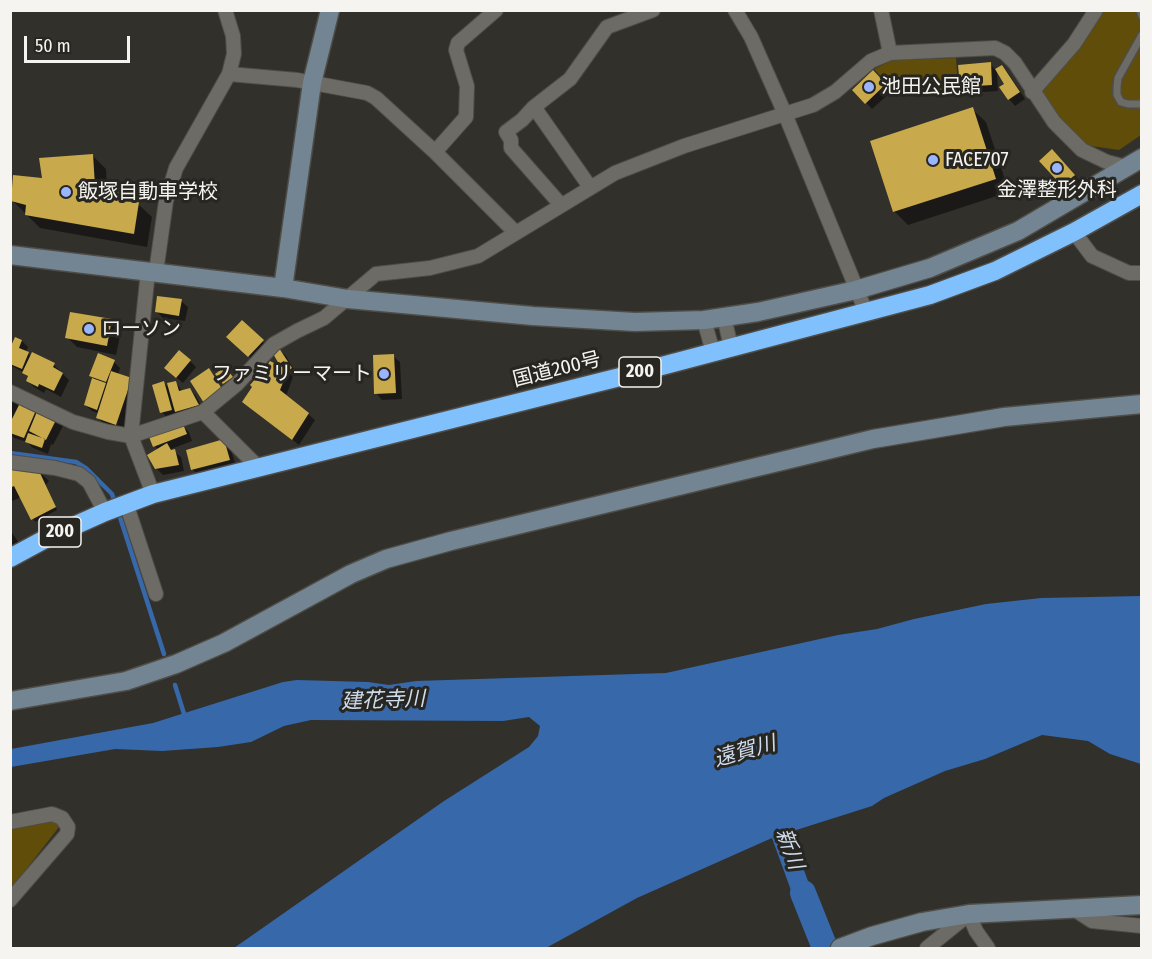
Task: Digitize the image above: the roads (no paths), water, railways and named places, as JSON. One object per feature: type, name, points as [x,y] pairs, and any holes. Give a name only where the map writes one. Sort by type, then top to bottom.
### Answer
[{"type":"highway","name":"国道200号","points":[[10,558],[47,538],[116,507],[153,494],[731,348],[930,295],[995,271],[1074,232],[1142,194]]},
{"type":"street","points":[[153,494],[131,436],[152,272],[166,201],[176,168],[229,74],[234,54],[233,36],[225,10]]},
{"type":"street","points":[[283,288],[312,84],[330,10]]},
{"type":"street","points":[[471,10],[480,22]]},
{"type":"street","points":[[435,152],[466,117],[467,86],[456,50],[458,43],[496,10]]},
{"type":"street","points":[[561,205],[511,148],[511,140],[506,132],[570,79],[608,27],[653,10]]},
{"type":"street","points":[[735,10],[751,37],[785,114],[866,312]]},
{"type":"street","points":[[881,10],[890,53]]},
{"type":"street","points":[[1032,92],[1074,44],[1096,10]]},
{"type":"street","points":[[10,392],[73,422],[131,436],[203,412],[237,384],[274,344],[297,330],[324,318],[376,274],[430,268],[478,256],[615,172],[813,105],[835,92],[871,61],[890,53],[995,48],[1005,53],[1015,63],[1032,92],[1054,122],[1082,150],[1107,162],[1134,163]]},
{"type":"street","points":[[229,74],[297,80],[367,93],[376,98],[435,152],[515,232]]},
{"type":"street","points":[[534,107],[590,187]]},
{"type":"street","points":[[10,255],[283,288],[348,299],[521,315],[624,321],[704,320],[758,312],[856,290],[930,268],[1018,231],[1134,163]]},
{"type":"street","points":[[1074,232],[1092,256],[1129,273],[1142,273]]},
{"type":"street","points":[[724,316],[731,348]]},
{"type":"street","points":[[704,320],[713,352]]},
{"type":"street","points":[[10,701],[126,681],[176,664],[224,643],[351,574],[386,559],[451,541],[873,439],[1004,417],[1142,404]]},
{"type":"street","points":[[203,412],[259,468]]},
{"type":"street","points":[[10,462],[79,474],[89,482],[116,507],[156,594]]},
{"type":"street","points":[[10,822],[52,814],[62,818],[68,827],[67,834],[10,900]]},
{"type":"street","points":[[853,947],[922,922],[969,914],[1142,905]]},
{"type":"street","points":[[1072,908],[1092,921],[1142,926]]},
{"type":"street","points":[[927,948],[969,914]]},
{"type":"street","points":[[969,914],[976,931],[988,948]]},
{"type":"lane","points":[[1140,10],[1142,16]]},
{"type":"lane","points":[[1140,104],[1128,105],[1121,102],[1117,95],[1117,87],[1118,78],[1142,35]]},
{"type":"water","points":[[1141,596],[1141,764],[1110,754],[1088,741],[1042,735],[985,759],[945,771],[884,798],[872,806],[790,832],[823,922],[805,929],[772,838],[637,898],[546,948],[234,948],[444,801],[529,747],[538,736],[540,726],[529,717],[503,721],[311,720],[284,726],[251,742],[162,751],[115,749],[11,767],[11,749],[153,723],[283,682],[297,680],[368,682],[389,685],[416,681],[666,673],[986,604],[1041,598]]},
{"type":"waterway","points":[[10,453],[76,462],[87,469],[112,494],[115,503]]},
{"type":"waterway","points":[[118,511],[164,654]]},
{"type":"waterway","points":[[175,685],[185,717]]},
{"type":"waterway","name":"新川","points":[[803,893],[825,948]]},
{"type":"place","name":"池田公民館","points":[[869,87]]},
{"type":"place","name":"FACE707","points":[[933,160]]},
{"type":"place","name":"金澤整形外科","points":[[1057,168]]},
{"type":"place","name":"飯塚自動車学校","points":[[66,192]]},
{"type":"place","name":"ローソン","points":[[89,329]]},
{"type":"place","name":"ファミリーマート","points":[[384,374]]},
{"type":"water label","name":"建花寺川","points":[[383,701]]},
{"type":"water label","name":"遠賀川","points":[[745,752]]}]
